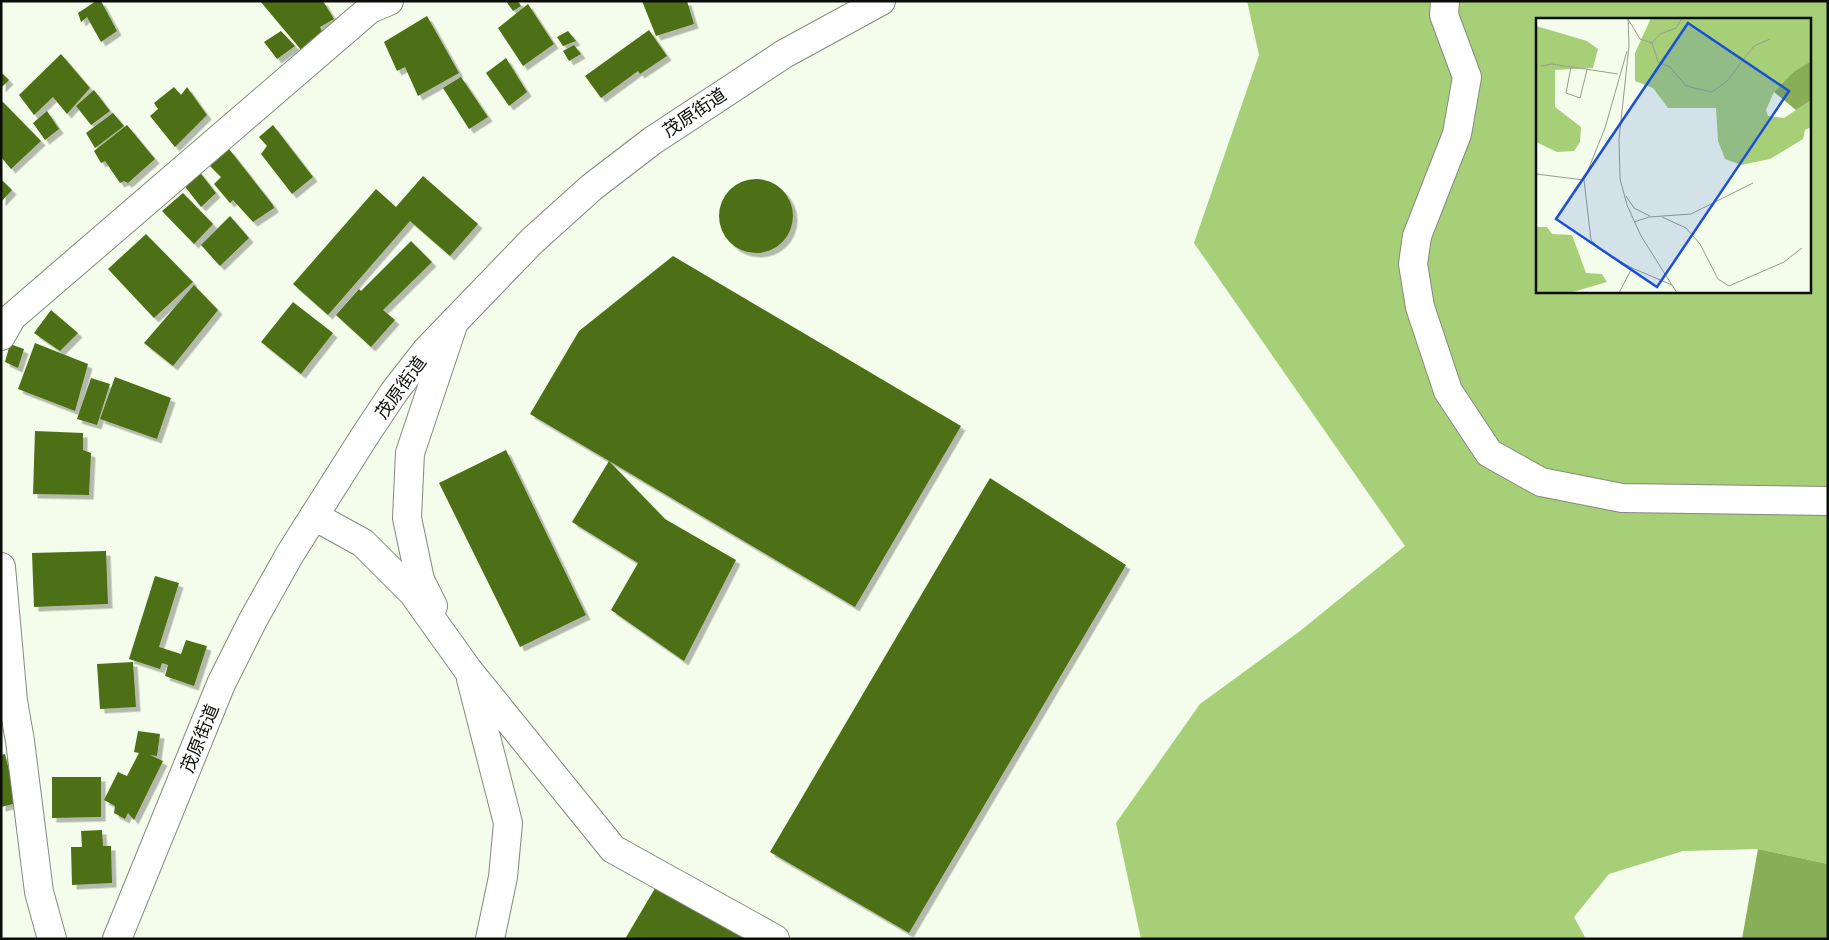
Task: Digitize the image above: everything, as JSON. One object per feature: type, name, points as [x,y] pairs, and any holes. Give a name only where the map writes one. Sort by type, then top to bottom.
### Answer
[{"type":"street","name":"茂原街道","points":[[117,939],[221,684],[257,612],[314,516],[394,392],[426,351],[532,241],[592,187],[652,141],[784,54],[881,1]]},
{"type":"street","points":[[1445,1],[1444,15],[1467,76],[1457,134],[1416,236],[1413,264],[1420,307],[1448,391],[1489,453],[1541,482],[1622,498],[1828,502]]},
{"type":"street","points":[[1,336],[12,317],[375,4]]},
{"type":"street","points":[[450,643],[420,580],[406,518],[410,453],[454,322]]},
{"type":"street","points":[[314,516],[364,543],[412,593],[468,670],[613,849],[775,939]]},
{"type":"street","points":[[1,567],[7,702],[20,741],[39,892],[52,939]]},
{"type":"street","points":[[468,670],[508,823],[502,877],[490,939]]},
{"type":"shaded area","points":[[1247,1],[1828,1],[1828,864],[1758,849],[1683,851],[1609,874],[1574,917],[1586,939],[1141,939],[1116,823],[1200,704],[1300,631],[1405,546],[1194,243],[1259,55]]},
{"type":"shaded area","points":[[1758,849],[1828,864],[1828,939],[1742,939]]},
{"type":"building","points":[[96,1],[101,1],[117,31],[101,42],[87,17],[81,22],[78,13]]},
{"type":"building","points":[[260,1],[323,1],[334,19],[320,27],[323,35],[302,51]]},
{"type":"building","points":[[506,1],[518,1],[521,6],[513,11]]},
{"type":"building","points":[[642,1],[687,1],[694,24],[656,36]]},
{"type":"building","points":[[528,4],[554,44],[523,66],[498,28]]},
{"type":"building","points":[[427,16],[459,73],[418,96],[405,67],[397,71],[384,42]]},
{"type":"building","points":[[649,30],[667,56],[640,74],[638,71],[601,98],[585,76]]},
{"type":"building","points":[[281,31],[295,46],[277,59],[264,42]]},
{"type":"building","points":[[568,31],[576,41],[563,46],[557,37]]},
{"type":"building","points":[[574,45],[581,54],[569,61],[563,51]]},
{"type":"building","points":[[61,54],[90,88],[67,114],[53,97],[34,115],[19,95]]},
{"type":"building","points":[[506,58],[527,92],[509,106],[486,73]]},
{"type":"building","points":[[1,72],[9,80],[1,88]]},
{"type":"building","points":[[461,77],[488,117],[469,129],[443,88]]},
{"type":"building","points":[[174,87],[181,95],[187,87],[207,115],[175,147],[150,116],[158,109],[154,103]]},
{"type":"building","points":[[94,90],[110,111],[91,125],[76,106]]},
{"type":"building","points":[[2,101],[41,141],[11,169],[1,157]]},
{"type":"building","points":[[47,111],[59,129],[45,140],[33,123]]},
{"type":"building","points":[[113,113],[124,126],[95,148],[86,133]]},
{"type":"building","points":[[127,125],[155,159],[128,183],[124,181],[120,183],[105,161],[101,163],[94,151]]},
{"type":"building","points":[[273,125],[313,177],[292,194],[261,154],[267,146],[259,137]]},
{"type":"building","points":[[229,149],[274,208],[253,222],[233,200],[230,203],[214,184],[221,177],[210,166]]},
{"type":"building","points":[[198,170],[216,193],[201,207],[183,184]]},
{"type":"building","points":[[423,176],[478,224],[450,256],[410,221],[328,315],[293,284],[376,189],[396,207]]},
{"type":"building","points":[[1,179],[12,190],[1,202]]},
{"type":"building","points":[[756,179],[777,185],[787,195],[793,216],[787,237],[777,247],[756,253],[735,247],[725,237],[719,216],[725,195],[735,185]]},
{"type":"building","points":[[183,193],[213,224],[194,244],[162,211]]},
{"type":"building","points":[[230,216],[249,238],[220,266],[201,245]]},
{"type":"building","points":[[146,234],[193,282],[154,318],[108,269]]},
{"type":"building","points":[[411,241],[432,262],[383,310],[395,320],[371,347],[336,315],[359,289],[361,291]]},
{"type":"building","points":[[673,256],[961,426],[855,607],[530,414],[579,331]]},
{"type":"building","points":[[194,285],[218,310],[173,366],[144,343]]},
{"type":"building","points":[[293,302],[333,333],[301,374],[261,342]]},
{"type":"building","points":[[51,310],[78,333],[60,351],[34,333]]},
{"type":"building","points":[[35,343],[88,364],[75,411],[18,389]]},
{"type":"building","points":[[10,344],[24,349],[18,368],[5,362]]},
{"type":"building","points":[[115,377],[171,398],[157,439],[100,419]]},
{"type":"building","points":[[91,378],[110,384],[97,425],[77,419]]},
{"type":"building","points":[[35,431],[83,433],[83,450],[91,453],[89,495],[33,494]]},
{"type":"building","points":[[506,450],[586,615],[520,647],[439,483]]},
{"type":"building","points":[[609,461],[665,519],[736,560],[684,661],[611,610],[638,563],[572,522]]},
{"type":"building","points":[[990,478],[1126,565],[909,933],[770,852]]},
{"type":"building","points":[[106,551],[108,604],[34,607],[32,553]]},
{"type":"building","points":[[155,576],[179,583],[159,647],[181,654],[186,640],[207,646],[194,686],[165,676],[168,665],[162,663],[160,669],[129,659]]},
{"type":"building","points":[[133,662],[136,707],[100,709],[97,664]]},
{"type":"building","points":[[138,731],[160,734],[157,756],[150,755],[163,761],[134,820],[128,813],[125,819],[114,813],[115,806],[104,800],[118,772],[127,776],[139,753],[134,752]]},
{"type":"building","points":[[5,754],[17,803],[1,807],[1,755]]},
{"type":"building","points":[[52,777],[101,777],[101,817],[52,818]]},
{"type":"building","points":[[102,830],[103,846],[111,846],[112,883],[72,885],[71,847],[82,847],[81,831]]},
{"type":"building","points":[[657,885],[748,939],[625,939]]}]
